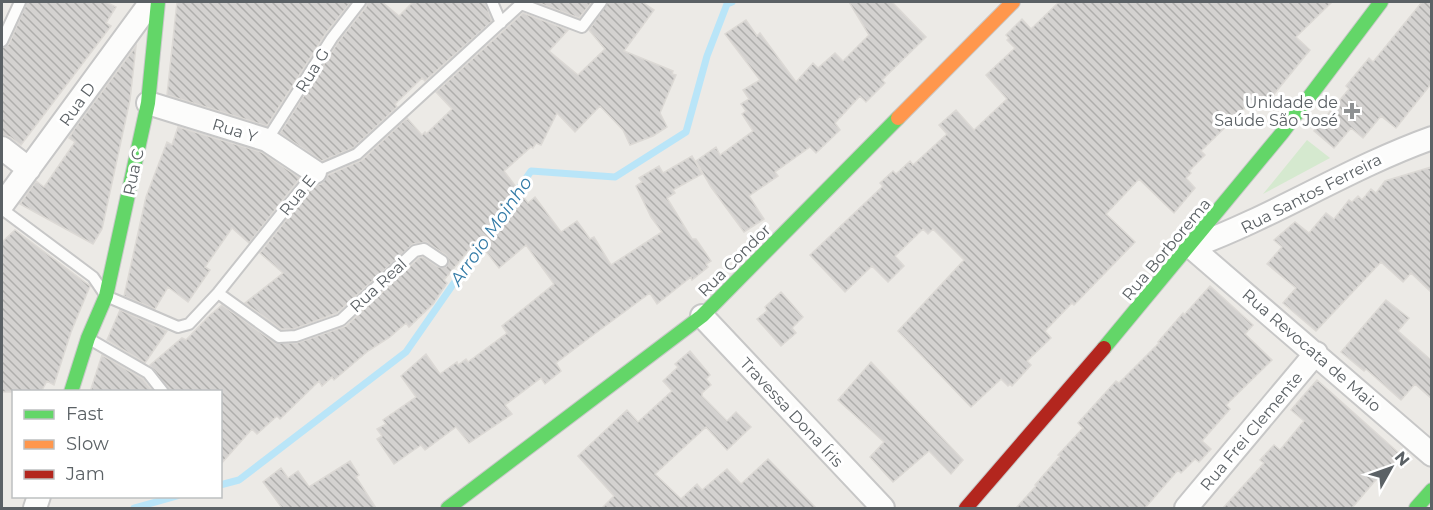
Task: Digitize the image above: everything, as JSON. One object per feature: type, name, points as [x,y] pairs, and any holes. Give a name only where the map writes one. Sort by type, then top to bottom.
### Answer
[{"type":"street","name":"Rua D","points":[[2,207],[151,2]]},
{"type":"street","name":"Rua C","points":[[73,390],[88,338],[106,296],[148,103],[158,2]]},
{"type":"street","name":"Rua Condor","points":[[448,508],[702,316],[1013,2]]},
{"type":"street","name":"Rua Borborema","points":[[966,508],[1191,247],[1324,80],[1381,2]]},
{"type":"street","name":"Rua Y","points":[[148,103],[267,140],[315,172]]},
{"type":"street","name":"Rua Santos Ferreira","points":[[1191,247],[1233,232],[1391,153],[1431,138]]},
{"type":"street","points":[[2,148],[29,169]]},
{"type":"street","name":"Rua Revocata de Maio","points":[[1191,247],[1431,455]]},
{"type":"street","name":"Travessa Dona Íris","points":[[702,316],[883,508]]},
{"type":"street","name":"Rua Frei Clemente","points":[[1186,508],[1316,353]]},
{"type":"street","points":[[1416,508],[1431,490]]},
{"type":"lane","points":[[2,41],[20,2]]},
{"type":"lane","name":"Rua G","points":[[267,140],[332,38],[360,2]]},
{"type":"lane","points":[[492,2],[501,23]]},
{"type":"lane","name":"Rua E","points":[[2,207],[93,277],[106,296],[178,327],[189,324],[218,293],[315,172],[357,154],[521,4],[582,27],[601,2]]},
{"type":"lane","name":"Rua Real","points":[[218,293],[279,337],[296,336],[341,320],[415,251],[424,249],[442,261]]},
{"type":"lane","points":[[88,338],[148,373],[162,390]]},
{"type":"green space","points":[[1307,140],[1330,158],[1263,194]]},
{"type":"building","points":[[27,2],[106,2],[116,7],[106,23],[111,26],[21,145],[10,137],[2,135],[2,48],[9,44]]},
{"type":"building","points":[[177,2],[351,2],[326,33],[267,126],[167,95]]},
{"type":"building","points":[[367,2],[382,2],[399,16],[413,2],[485,2],[492,21],[425,81],[422,78],[395,104],[397,107],[353,148],[322,161],[280,133],[338,42],[366,7]]},
{"type":"building","points":[[536,2],[592,2],[579,18]]},
{"type":"building","points":[[608,2],[642,2],[654,10],[624,51],[673,71],[672,74],[676,75],[660,113],[667,127],[653,136],[630,145],[623,130],[600,106],[575,132],[557,113],[541,145],[536,143],[504,171],[528,203],[535,197],[561,232],[577,221],[590,239],[594,237],[611,265],[662,232],[651,217],[636,186],[642,182],[639,178],[659,166],[663,173],[692,156],[702,174],[673,190],[675,193],[667,198],[692,239],[696,239],[711,261],[706,264],[708,267],[692,280],[691,277],[657,304],[650,293],[556,363],[561,371],[545,384],[541,378],[505,405],[512,414],[469,443],[456,427],[425,450],[421,445],[394,464],[377,439],[382,436],[377,429],[386,424],[383,420],[416,397],[401,376],[426,354],[440,374],[457,362],[458,365],[466,359],[468,362],[507,333],[502,326],[554,284],[526,245],[499,268],[477,240],[444,280],[447,283],[433,304],[409,327],[406,323],[334,380],[332,377],[322,386],[319,381],[280,419],[277,416],[257,434],[252,429],[222,463],[222,390],[169,390],[150,365],[182,338],[186,340],[222,305],[275,343],[297,343],[346,326],[419,258],[423,257],[438,267],[446,267],[449,261],[446,255],[426,242],[413,244],[337,313],[294,329],[281,329],[245,303],[283,273],[260,253],[314,185],[321,184],[328,175],[362,160],[407,118],[422,135],[425,132],[426,134],[452,109],[436,92],[523,13],[568,30],[549,51],[578,75],[605,49],[589,30]]},
{"type":"building","points":[[849,2],[892,2],[926,37],[882,80],[885,83],[866,102],[860,96],[835,123],[840,130],[816,153],[810,147],[775,172],[778,176],[749,196],[764,219],[744,232],[711,187],[696,161],[716,147],[720,155],[753,131],[742,114],[746,111],[741,104],[749,99],[743,90],[760,80],[725,34],[746,20],[757,36],[760,33],[796,82],[813,63],[818,68],[835,53],[843,61],[869,35]]},
{"type":"building","points":[[1059,2],[1332,2],[1296,37],[1310,50],[1261,110],[1252,101],[1201,151],[1205,155],[1189,171],[1191,173],[1186,178],[1195,188],[1174,213],[1139,179],[1106,214],[1135,242],[1074,305],[1072,303],[1045,331],[1051,338],[1027,361],[1031,365],[1012,386],[1010,384],[1008,386],[1001,379],[971,407],[898,331],[964,260],[933,229],[928,234],[923,229],[895,256],[904,266],[888,282],[872,266],[845,292],[810,255],[883,186],[880,183],[893,171],[896,174],[910,161],[913,165],[947,134],[939,125],[956,110],[974,130],[1007,99],[986,75],[1015,48],[1007,40],[1009,38],[1006,35],[1022,19],[1031,29]]},
{"type":"building","points":[[1422,2],[1431,2],[1431,84],[1396,128],[1381,116],[1363,138],[1351,128],[1334,148],[1314,131],[1349,89],[1346,86],[1369,58],[1373,62]]},
{"type":"building","points":[[136,46],[130,100],[102,229],[93,244],[20,204],[36,181],[44,187],[75,142],[69,138],[75,128]]},
{"type":"building","points":[[178,127],[261,152],[300,178],[249,243],[232,228],[205,267],[210,270],[188,302],[168,287],[155,309],[124,296],[146,197],[167,142],[172,145]]},
{"type":"building","points":[[1431,167],[1431,292],[1411,273],[1403,282],[1381,262],[1316,331],[1283,303],[1296,288],[1267,264],[1282,247],[1274,240],[1295,222],[1309,233],[1326,213],[1334,219],[1349,200],[1352,202],[1358,196],[1362,200],[1371,189],[1376,193],[1385,181]]},
{"type":"building","points":[[15,230],[90,286],[71,332],[54,385],[47,381],[42,390],[2,392],[2,242]]},
{"type":"building","points":[[1210,286],[1253,325],[1245,334],[1272,360],[1226,405],[1230,409],[1202,441],[1211,449],[1199,462],[1195,459],[1181,473],[1178,470],[1145,508],[1016,508],[1060,456],[1058,455],[1083,428],[1078,423],[1116,381],[1119,383],[1159,343],[1183,313],[1184,315]]},
{"type":"building","points":[[781,292],[803,317],[792,328],[796,333],[781,346],[757,319],[767,311],[765,307]]},
{"type":"building","points":[[1386,300],[1409,318],[1398,331],[1431,360],[1431,398],[1415,384],[1401,400],[1366,369],[1364,371],[1341,352]]},
{"type":"building","points":[[120,310],[167,331],[145,363],[107,340]]},
{"type":"building","points":[[690,351],[710,375],[706,379],[711,385],[702,393],[702,396],[727,421],[736,412],[751,427],[727,450],[706,427],[655,474],[681,499],[697,484],[702,490],[727,469],[741,484],[768,459],[816,508],[602,508],[614,496],[578,456],[627,410],[638,422],[672,391],[663,381],[678,367],[675,364]]},
{"type":"building","points":[[102,355],[143,379],[151,390],[91,390]]},
{"type":"building","points":[[871,362],[963,460],[951,474],[929,451],[893,482],[870,457],[884,442],[838,400]]},
{"type":"building","points":[[1317,380],[1401,455],[1352,508],[1223,508],[1264,463],[1260,460],[1274,445],[1280,450],[1304,421],[1291,410]]},
{"type":"building","points":[[350,461],[359,475],[356,477],[376,508],[282,508],[263,482],[281,468],[288,478],[298,471],[309,487]]},
{"type":"waterway","name":"Arroio Moinho","points":[[514,196],[531,171],[615,177],[686,132],[707,56],[727,4],[732,2]]},
{"type":"waterway","name":"Arroio Moinho","points":[[222,484],[239,480],[406,352],[486,237]]},
{"type":"waterway","name":"Arroio Moinho","points":[[134,508],[170,498]]},
{"type":"traffic: fast","points":[[72,390],[88,338],[106,296],[148,103],[158,2]]},
{"type":"traffic: fast","points":[[1104,348],[1282,133],[1381,2]]},
{"type":"traffic: fast","points":[[448,508],[702,316],[898,118]]},
{"type":"traffic: fast","points":[[1416,508],[1432,490]]},
{"type":"traffic: slow","points":[[898,118],[1013,2]]},
{"type":"traffic: jam","points":[[966,508],[1104,348]]},
{"type":"place","name":"Unidade de Saúde São José","points":[[1352,111]]}]
